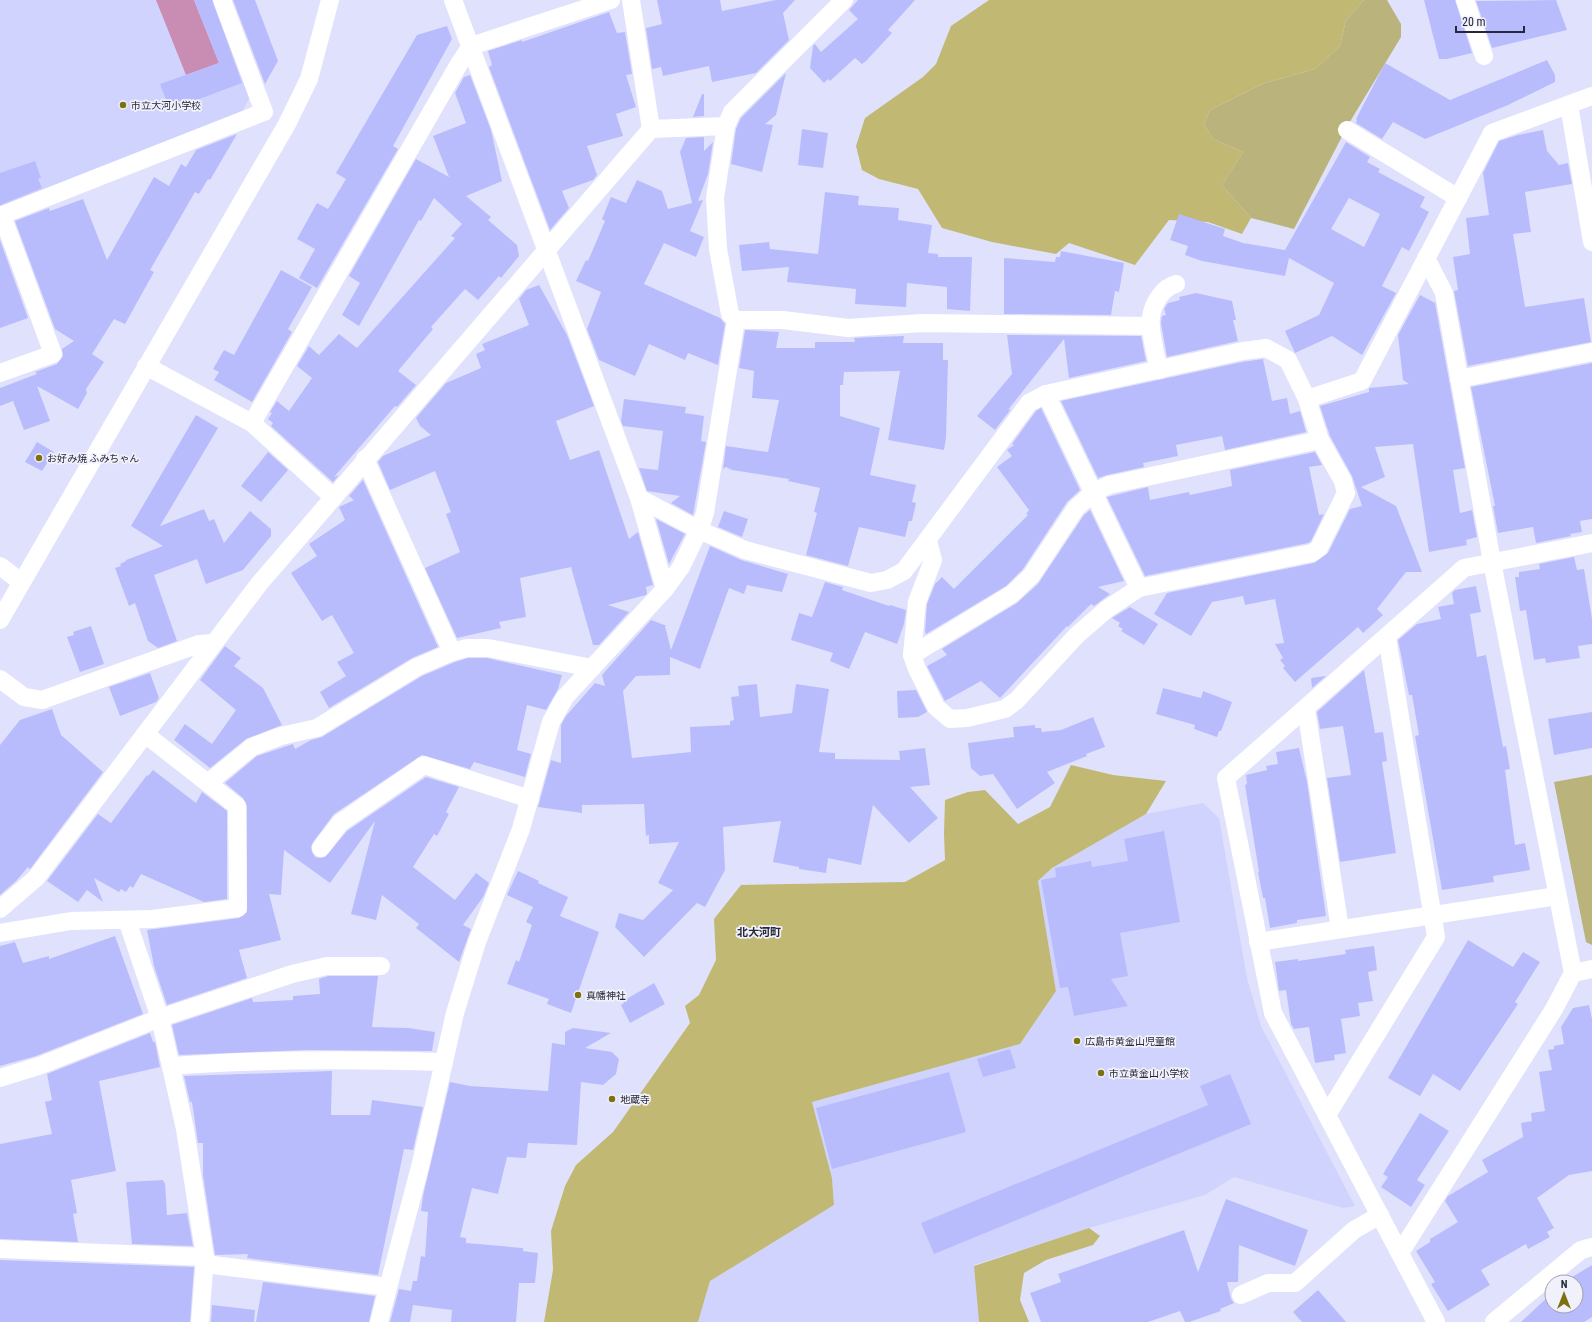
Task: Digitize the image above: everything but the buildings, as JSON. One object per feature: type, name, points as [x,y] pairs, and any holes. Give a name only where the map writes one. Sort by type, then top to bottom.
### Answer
[{"type":"street","points":[[222,0],[264,112],[287,124]]},
{"type":"street","points":[[0,620],[287,124],[308,79],[330,0]]},
{"type":"street","points":[[453,0],[639,498],[665,589]]},
{"type":"street","points":[[252,423],[459,64],[471,46],[611,0]]},
{"type":"street","points":[[631,0],[651,129]]},
{"type":"street","points":[[844,0],[732,112],[726,126],[715,198],[718,249],[730,314],[736,320],[783,320],[848,328],[922,323],[1151,326]]},
{"type":"street","points":[[1465,0],[1484,56]]},
{"type":"street","points":[[1307,399],[1362,381],[1492,133],[1592,96]]},
{"type":"street","points":[[1569,104],[1592,242]]},
{"type":"street","points":[[0,373],[53,354],[1,215],[264,112]]},
{"type":"street","points":[[0,910],[36,878],[259,584],[365,459],[547,251],[651,129],[726,126]]},
{"type":"street","points":[[1348,130],[1458,198]]},
{"type":"street","points":[[1400,1253],[1554,1009],[1572,973],[1492,562],[1444,293],[1426,258]]},
{"type":"street","points":[[1159,370],[1151,326],[1151,316],[1158,299],[1167,286],[1176,284]]},
{"type":"street","points":[[379,1322],[421,1163],[455,1013],[477,942],[521,830],[551,722],[565,697],[665,589],[681,567],[699,530],[705,513],[736,320]]},
{"type":"street","points":[[639,498],[699,530],[744,550],[871,583],[887,580],[904,571],[928,541],[1029,403],[1046,394],[1243,351],[1266,348],[1288,360],[1307,399],[1320,440],[1343,481],[1346,493],[1319,548],[1312,553],[1139,588],[1107,609],[1077,635],[1017,700],[1005,709],[967,718],[950,719],[936,707],[916,669],[912,655],[916,602],[934,560],[928,541]]},
{"type":"street","points":[[1459,379],[1592,352]]},
{"type":"street","points":[[146,366],[252,423],[333,497]]},
{"type":"street","points":[[1046,394],[1139,588]]},
{"type":"street","points":[[912,655],[1012,594],[1031,576],[1076,508],[1094,492],[1109,485],[1320,440]]},
{"type":"street","points":[[365,459],[452,652]]},
{"type":"street","points":[[1436,1322],[1273,1013],[1226,778],[1306,710],[1464,568],[1592,543]]},
{"type":"street","points":[[0,566],[21,582]]},
{"type":"street","points":[[1327,1115],[1436,937],[1434,915],[1387,637]]},
{"type":"street","points":[[0,679],[24,697],[42,700],[199,644],[214,643]]},
{"type":"street","points":[[208,783],[252,747],[281,736],[317,728],[418,667],[452,652],[467,648],[488,648],[592,668]]},
{"type":"street","points":[[1306,710],[1340,929]]},
{"type":"street","points":[[0,933],[71,921],[152,919],[238,908],[237,806],[145,734]]},
{"type":"street","points":[[321,848],[340,823],[424,765],[530,799]]},
{"type":"street","points":[[1258,942],[1558,896]]},
{"type":"street","points":[[127,920],[160,1018],[185,1128],[205,1260],[200,1322]]},
{"type":"street","points":[[0,1078],[39,1066],[160,1018],[292,974],[327,966],[381,966]]},
{"type":"street","points":[[1572,973],[1592,969]]},
{"type":"street","points":[[171,1066],[238,1061],[355,1059],[444,1062]]},
{"type":"street","points":[[1241,1295],[1268,1283],[1295,1283],[1354,1230],[1380,1215]]},
{"type":"street","points":[[1494,1322],[1581,1250],[1592,1247]]},
{"type":"street","points":[[0,1249],[205,1260],[388,1287]]},
{"type":"shaded area","name":"市立大河小学校","points":[[0,0],[215,0],[251,94],[241,115],[0,208]]},
{"type":"shaded area","points":[[156,0],[194,0],[219,63],[186,75]]},
{"type":"shaded area","points":[[989,0],[1364,0],[1346,20],[1340,46],[1315,69],[1262,84],[1210,110],[1204,124],[1213,139],[1243,152],[1222,185],[1251,218],[1242,234],[1208,222],[1169,220],[1135,265],[1069,243],[1056,254],[992,242],[942,228],[918,189],[879,179],[862,170],[856,146],[865,118],[923,77],[936,64],[951,26]]},
{"type":"shaded area","points":[[1364,0],[1387,0],[1401,24],[1401,37],[1348,125],[1294,229],[1251,218],[1222,185],[1243,152],[1213,139],[1204,124],[1210,110],[1262,84],[1315,69],[1340,46],[1346,20]]},
{"type":"shaded area","points":[[1071,765],[1113,775],[1166,781],[1146,814],[1052,868],[1038,881],[1056,991],[1020,1044],[812,1102],[832,1178],[834,1205],[710,1281],[698,1322],[544,1322],[553,1270],[551,1231],[565,1186],[576,1165],[613,1132],[690,1023],[685,1006],[699,995],[716,960],[714,919],[741,885],[905,882],[945,860],[945,800],[968,792],[985,790],[1018,824],[1050,807]]},
{"type":"shaded area","points":[[1592,775],[1592,945],[1586,942],[1554,782]]},
{"type":"shaded area","name":"市立黄金山小学校","points":[[1203,803],[1219,818],[1247,978],[1261,1026],[1355,1206],[1343,1208],[1234,1177],[1205,1195],[1089,1228],[974,1265],[979,1322],[698,1322],[710,1281],[834,1205],[832,1178],[812,1102],[1020,1044],[1056,991],[1038,881],[1052,868],[1146,814]]},
{"type":"shaded area","points":[[1089,1228],[1100,1236],[1093,1245],[1046,1260],[1024,1273],[1020,1300],[1029,1322],[979,1322],[974,1266]]},
{"type":"place","name":"市立大河小学校","points":[[123,105]]},
{"type":"place","name":"お好み焼 ふみちゃん","points":[[39,458]]},
{"type":"place","name":"真幡神社","points":[[578,995]]},
{"type":"place","name":"広島市黄金山児童館","points":[[1077,1041]]},
{"type":"place","name":"市立黄金山小学校","points":[[1101,1073]]},
{"type":"place","name":"地蔵寺","points":[[612,1099]]},
{"type":"district","name":"北大河町","points":[[759,932]]}]
